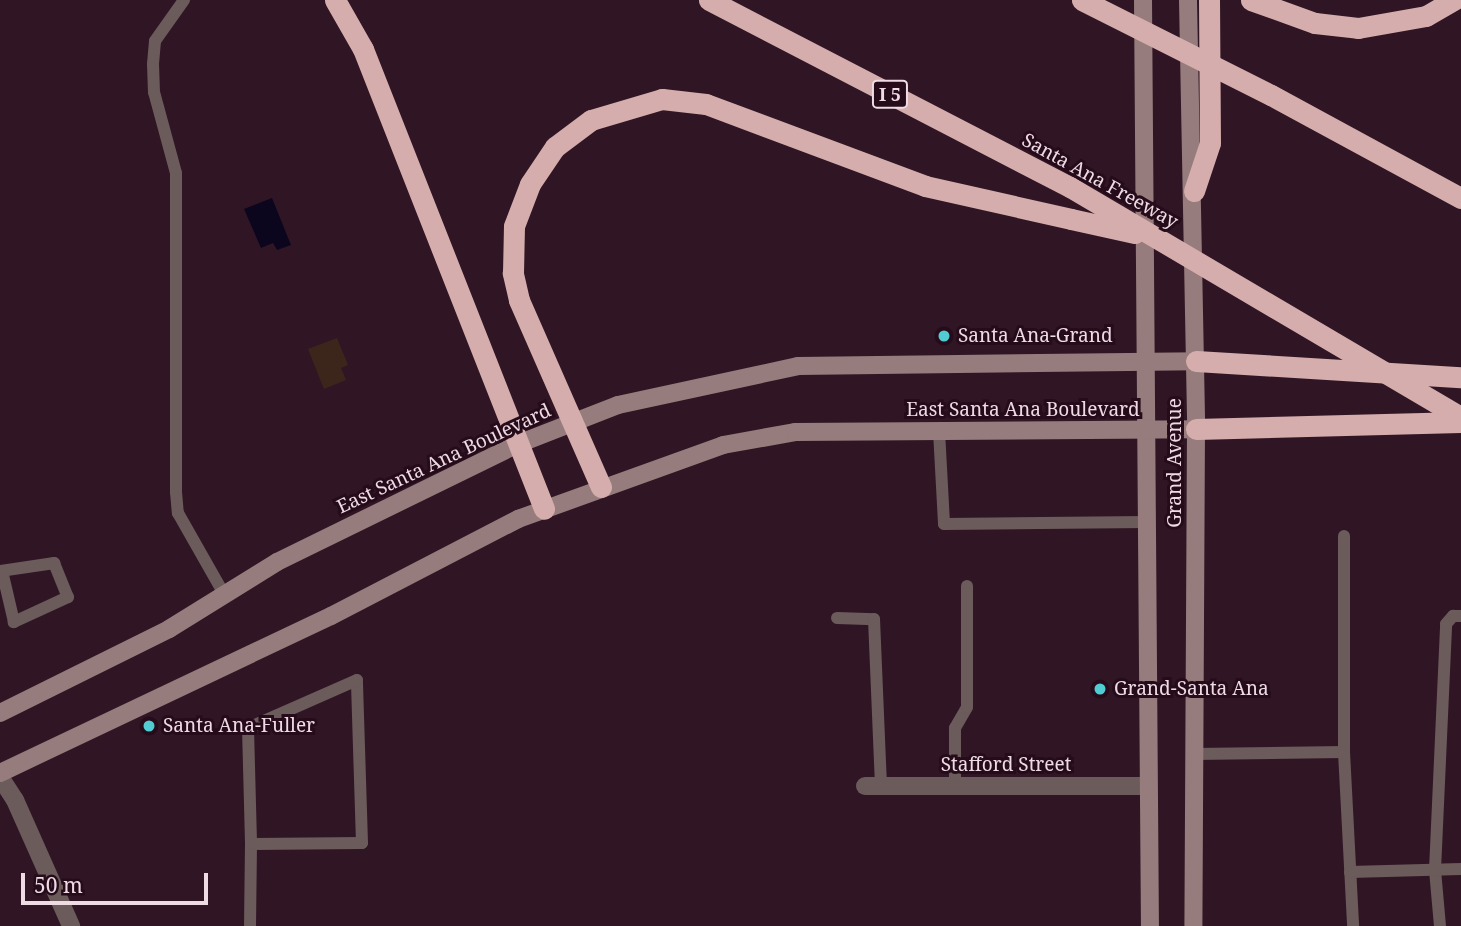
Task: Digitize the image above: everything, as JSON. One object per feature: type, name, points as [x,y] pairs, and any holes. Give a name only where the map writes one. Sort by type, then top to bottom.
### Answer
[{"type":"highway","points":[[335,0],[363,49],[544,509]]},
{"type":"highway","name":"Santa Ana Freeway","points":[[709,0],[1070,187],[1461,417]]},
{"type":"highway","points":[[1082,0],[1271,95],[1461,198]]},
{"type":"highway","points":[[1194,191],[1210,143],[1209,0]]},
{"type":"highway","points":[[1251,0],[1315,23],[1358,28],[1426,16],[1454,0]]},
{"type":"highway","points":[[601,487],[519,300],[513,273],[514,226],[530,184],[555,147],[607,112],[662,99],[706,104],[925,186],[1154,237]]},
{"type":"highway","points":[[1196,361],[1461,377]]},
{"type":"highway","points":[[1196,429],[1461,422]]},
{"type":"main road","name":"Grand Avenue","points":[[1143,0],[1150,926]]},
{"type":"main road","name":"Grand Avenue","points":[[1188,0],[1188,146],[1194,191],[1196,361],[1193,926]]},
{"type":"main road","name":"East Santa Ana Boulevard","points":[[0,713],[169,629],[277,562],[517,444],[618,405],[706,383],[798,366],[1196,361]]},
{"type":"main road","name":"East Santa Ana Boulevard","points":[[0,775],[544,509],[723,445],[795,432],[1196,429]]},
{"type":"street","points":[[0,775],[17,804],[71,926]]},
{"type":"street","name":"Stafford Street","points":[[873,786],[1148,786]]},
{"type":"lane","points":[[184,0],[155,41],[153,64],[154,92],[176,173],[176,492],[178,513],[224,594]]},
{"type":"lane","points":[[939,431],[944,524],[1146,522]]},
{"type":"lane","points":[[1345,537],[1345,752],[1353,926]]},
{"type":"lane","points":[[54,563],[68,597],[14,622],[1,571],[54,563]]},
{"type":"lane","points":[[955,786],[955,728],[967,707],[967,586]]},
{"type":"lane","points":[[1440,926],[1435,870],[1446,624],[1453,616],[1461,616]]},
{"type":"lane","points":[[837,618],[874,618],[873,786]]},
{"type":"lane","points":[[250,926],[248,728],[357,680],[362,843],[251,844]]},
{"type":"lane","points":[[1194,754],[1345,752]]},
{"type":"lane","points":[[1350,872],[1461,869]]},
{"type":"shaded area","points":[[272,198],[291,245],[277,250],[273,243],[261,248],[244,209]]},
{"type":"shaded area","points":[[337,338],[348,365],[341,368],[346,380],[324,389],[308,349]]},
{"type":"place","name":"Santa Ana-Grand","points":[[944,336]]},
{"type":"place","name":"Grand-Santa Ana","points":[[1100,689]]},
{"type":"place","name":"Santa Ana-Fuller","points":[[149,726]]}]
